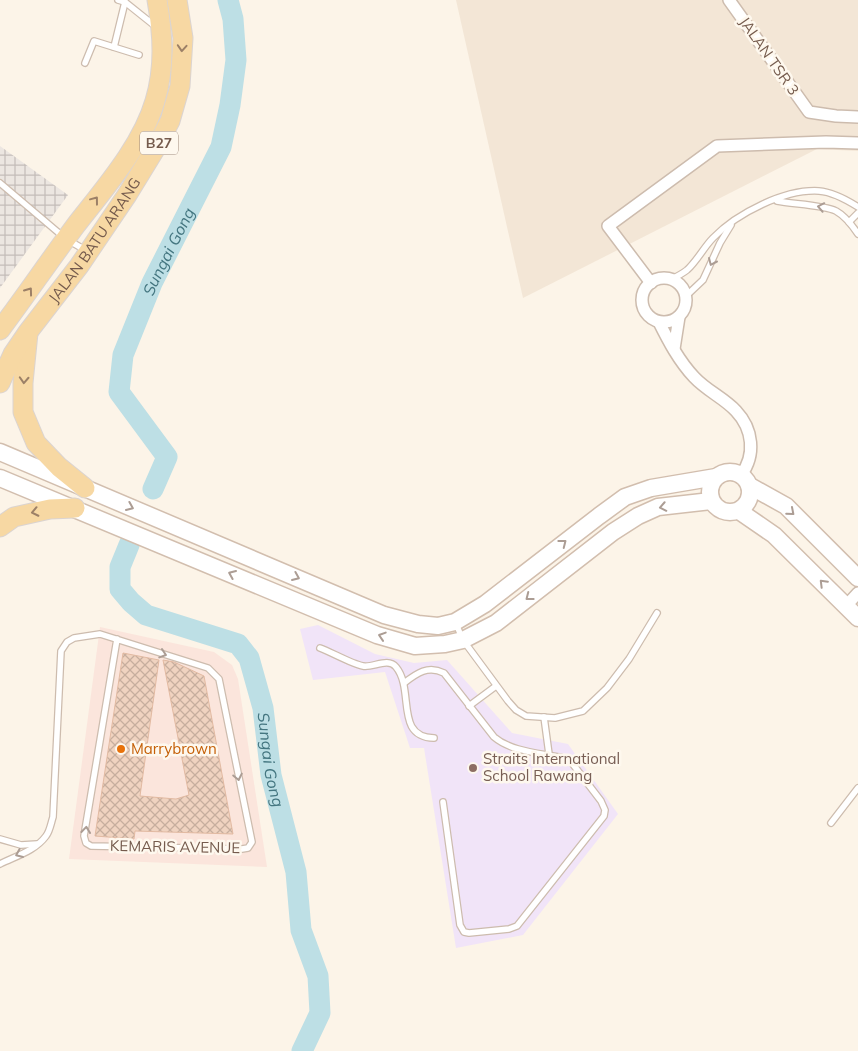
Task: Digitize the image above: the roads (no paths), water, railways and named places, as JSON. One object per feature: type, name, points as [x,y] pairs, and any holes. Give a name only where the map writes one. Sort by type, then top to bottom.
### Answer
[{"type":"main road","name":"JALAN BATU ARANG","points":[[0,330],[124,161],[143,131],[155,102],[162,70],[163,32],[157,0]]},
{"type":"main road","name":"JALAN BATU ARANG","points":[[0,383],[13,354],[89,252],[157,146],[170,120],[180,86],[183,38],[177,0]]},
{"type":"main road","points":[[28,332],[23,383],[23,412],[36,443],[59,467],[85,488]]},
{"type":"main road","points":[[0,527],[14,516],[50,509],[75,508]]},
{"type":"street","name":"JALAN TSR 3","points":[[729,0],[809,112],[858,117]]},
{"type":"street","points":[[651,283],[608,226],[717,146],[858,142]]},
{"type":"street","points":[[674,349],[679,317],[685,304],[685,297],[680,286],[664,279],[651,283],[646,288],[642,302],[647,314],[659,322],[680,360],[696,379],[736,411],[746,424],[751,440],[751,452],[746,468],[745,480],[750,498],[748,503],[739,511],[726,513],[715,506],[711,501],[710,488],[716,477]]},
{"type":"street","points":[[659,322],[679,317]]},
{"type":"street","points":[[0,452],[384,615],[418,624],[438,626],[455,622],[485,604],[625,497],[651,488],[716,477],[728,472],[745,480],[786,506],[858,578]]},
{"type":"street","points":[[0,478],[377,635],[415,646],[444,644],[464,640],[496,623],[613,532],[638,516],[658,508],[711,501]]},
{"type":"street","points":[[739,511],[774,534],[852,612],[858,593]]},
{"type":"lane","points":[[118,0],[125,2],[163,32]]},
{"type":"lane","points":[[114,47],[125,2]]},
{"type":"lane","points":[[84,63],[94,41],[139,55]]},
{"type":"lane","points":[[0,183],[66,239],[89,252]]},
{"type":"lane","points":[[670,280],[687,271],[714,237],[749,210],[774,200],[800,192],[821,191],[846,200],[858,207]]},
{"type":"lane","points":[[774,200],[835,210],[849,222],[858,234]]},
{"type":"lane","points":[[849,222],[858,213]]},
{"type":"lane","points":[[685,297],[704,280],[720,243],[734,222]]},
{"type":"lane","points":[[455,622],[464,640],[496,686],[516,710],[526,716],[555,718],[583,711],[607,688],[629,659],[657,613]]},
{"type":"lane","name":"KEMARIS AVENUE","points":[[0,864],[24,853],[38,844],[48,834],[53,817],[61,651],[67,642],[74,638],[100,634],[117,639],[208,668],[220,680],[252,842],[248,848],[242,849],[91,846],[86,844],[84,836],[117,639]]},
{"type":"lane","points":[[320,648],[363,666],[387,663],[396,667],[404,683],[409,723],[417,734],[427,738],[434,738]]},
{"type":"lane","points":[[404,683],[418,672],[436,669],[444,673],[494,737],[502,744],[567,759],[601,801],[605,810],[604,816],[517,926],[508,929],[469,933],[464,932],[462,929],[451,869],[443,802]]},
{"type":"lane","points":[[470,706],[496,686]]},
{"type":"lane","points":[[544,717],[549,754]]},
{"type":"lane","points":[[831,823],[858,788]]},
{"type":"lane","points":[[0,839],[21,845],[38,844]]},
{"type":"waterway","name":"Sungai Gong","points":[[153,489],[167,457],[119,392],[123,355],[152,283],[221,147],[230,105],[236,60],[233,19],[228,0]]},
{"type":"waterway","name":"Sungai Gong","points":[[129,545],[120,567],[120,589],[131,602],[146,615],[238,644],[249,658],[263,708],[271,775],[296,872],[301,930],[318,976],[320,1013],[302,1051]]},
{"type":"place","name":"Marrybrown","points":[[121,749]]},
{"type":"place","name":"Straits International School Rawang","points":[[473,768]]}]
